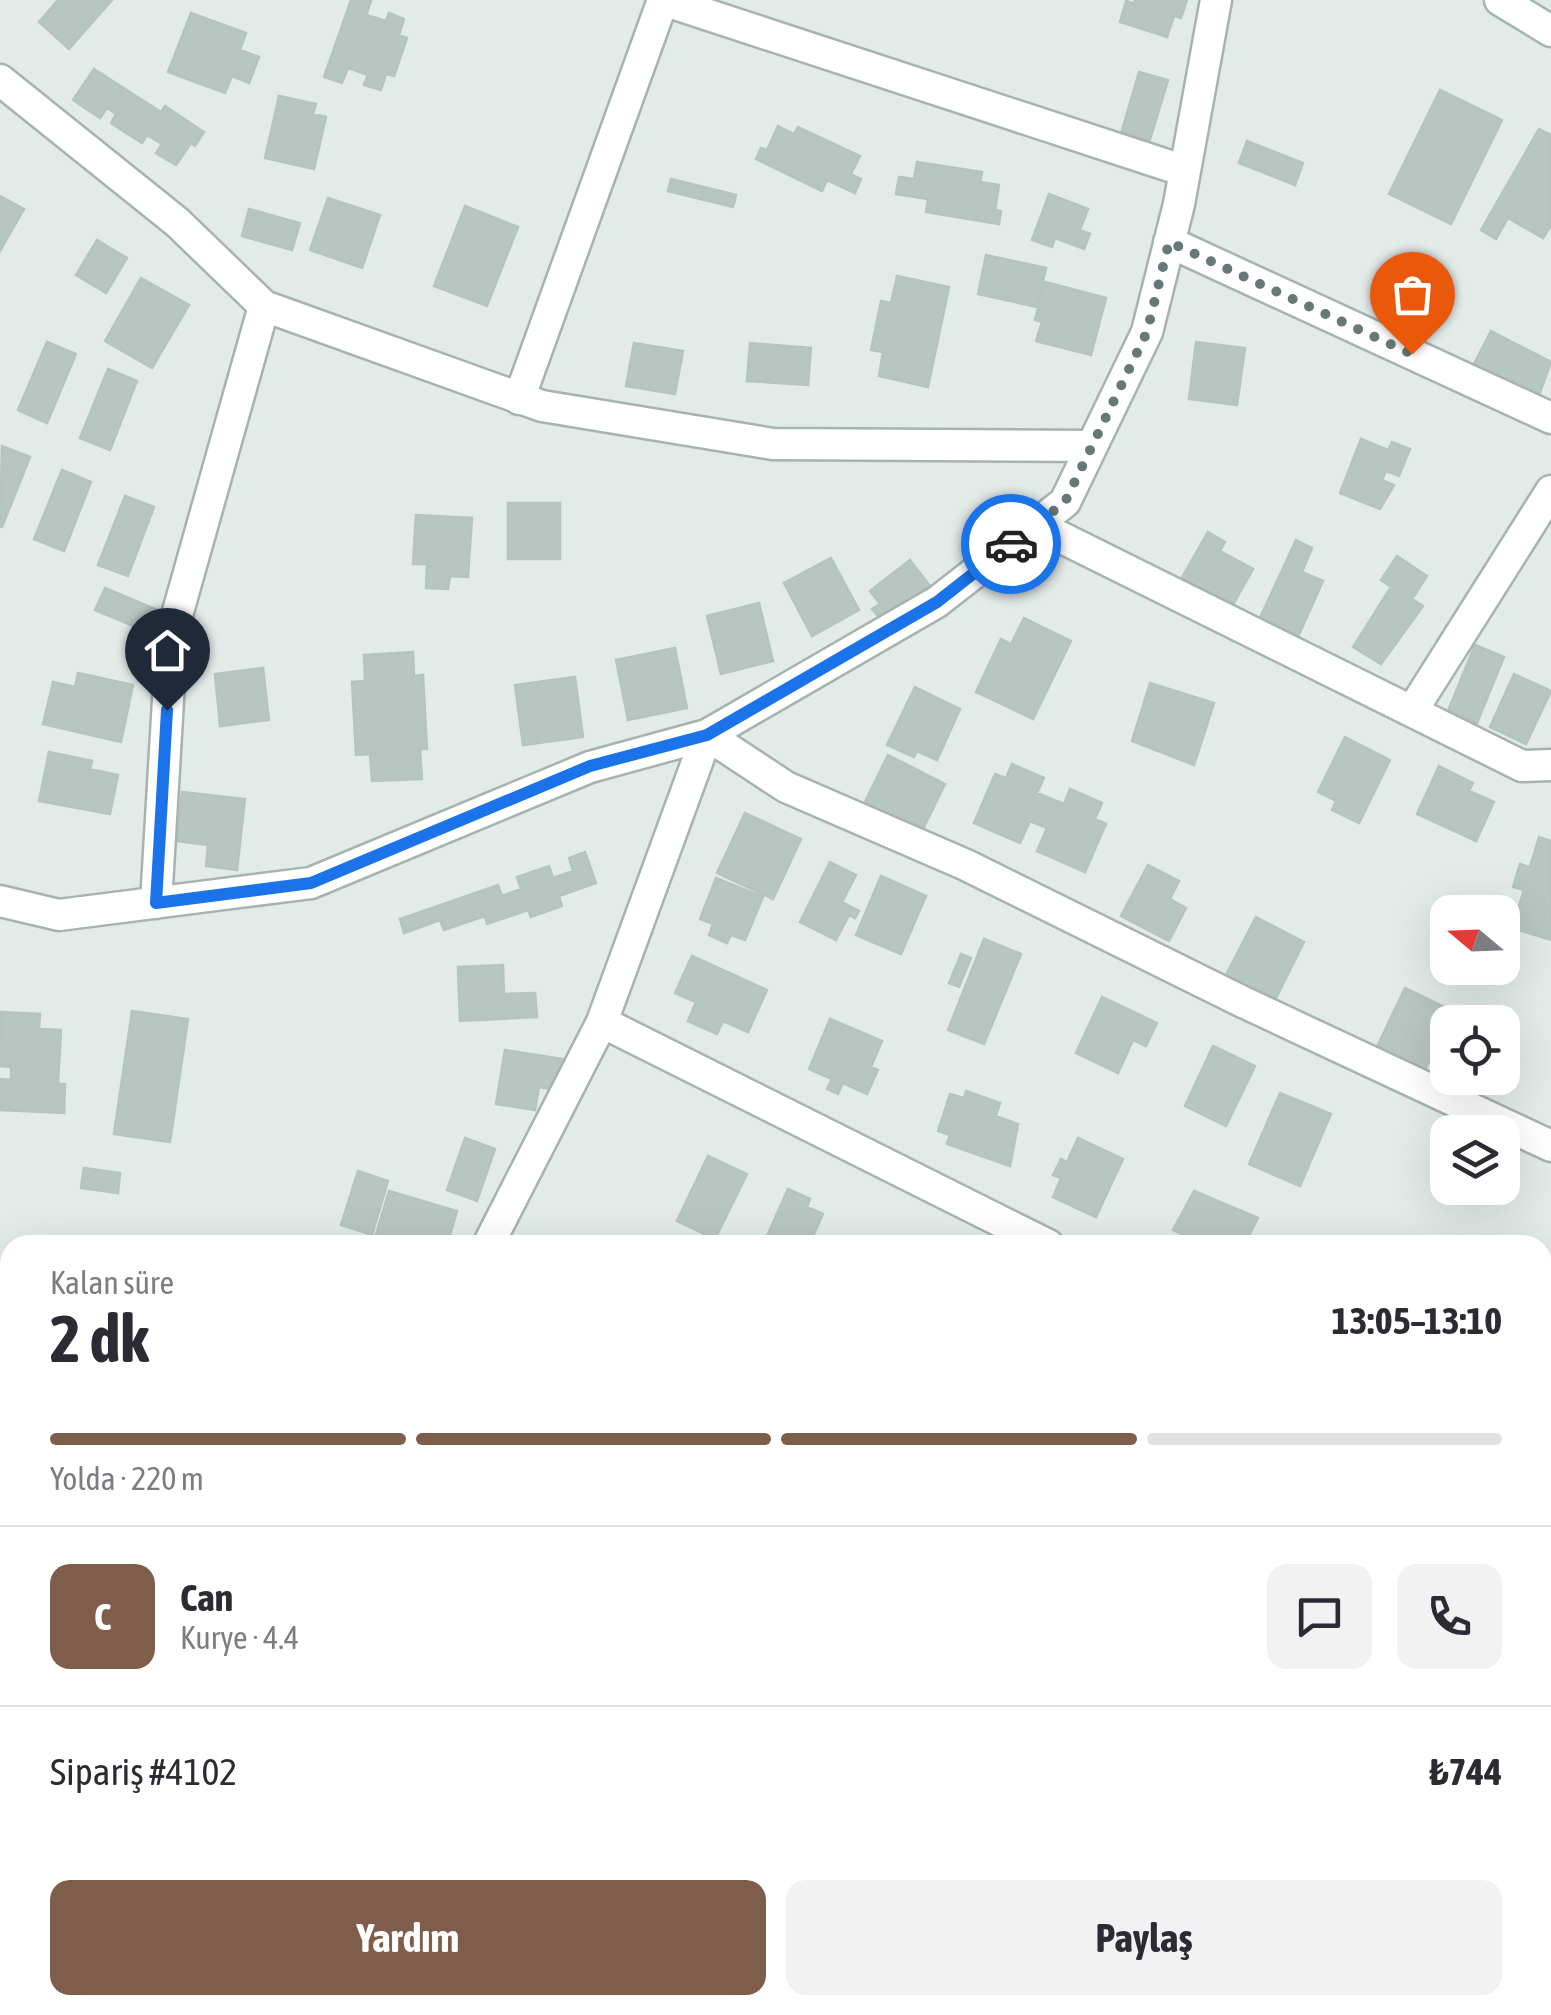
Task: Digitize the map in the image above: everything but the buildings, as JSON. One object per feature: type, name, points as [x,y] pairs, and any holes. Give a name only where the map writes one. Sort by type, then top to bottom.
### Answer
[{"type":"street","points":[[520,399],[665,0],[1185,172]]},
{"type":"street","points":[[0,901],[59,914],[311,883],[590,766],[707,735],[937,602],[1065,502],[1147,332],[1185,172],[1216,0]]},
{"type":"street","points":[[1500,0],[1551,31]]},
{"type":"street","points":[[0,80],[177,222],[264,306],[520,399],[542,406],[772,444],[1092,446]]},
{"type":"street","points":[[1169,242],[1551,418]]},
{"type":"street","points":[[156,903],[172,632],[264,306]]},
{"type":"street","points":[[1412,711],[1551,491]]},
{"type":"street","points":[[1036,525],[1522,766],[1551,765]]},
{"type":"street","points":[[493,1235],[602,1022],[707,735]]},
{"type":"street","points":[[707,735],[786,787],[966,865],[1242,1002],[1551,1146]]},
{"type":"street","points":[[602,1022],[1028,1235]]},
{"type":"way so far","points":[[1011,544],[1065,502],[1147,332],[1169,242],[1412,354]]},
{"type":"route","points":[[167,710],[156,903],[311,883],[590,766],[707,735],[937,602],[1011,544]]}]
